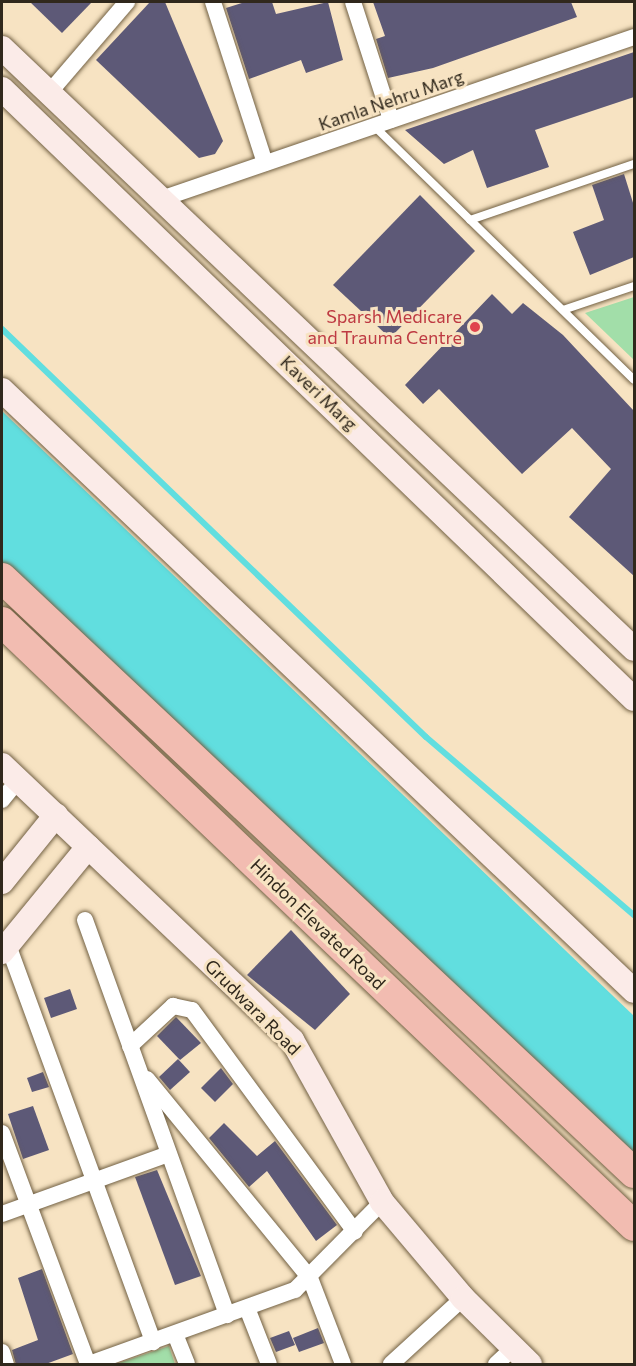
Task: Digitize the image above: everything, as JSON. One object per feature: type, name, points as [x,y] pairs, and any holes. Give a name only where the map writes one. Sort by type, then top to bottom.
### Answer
[{"type":"highway","name":"Hindon Elevated Road","points":[[2,578],[634,1173]]},
{"type":"highway","name":"Hindon Elevated Road","points":[[2,622],[634,1226]]},
{"type":"street","points":[[49,93],[127,2]]},
{"type":"street","points":[[213,2],[265,163]]},
{"type":"street","points":[[352,2],[391,120]]},
{"type":"street","name":"Kamla Nehru Marg","points":[[161,199],[634,38]]},
{"type":"street","name":"Kaveri Marg","points":[[2,48],[630,640]]},
{"type":"street","name":"Kaveri Marg","points":[[2,89],[634,699]]},
{"type":"street","points":[[2,390],[634,991]]},
{"type":"street","points":[[2,800],[10,773]]},
{"type":"street","name":"Grudwara Road","points":[[10,773],[291,1040],[382,1203],[463,1298],[521,1356]]},
{"type":"street","points":[[2,882],[56,816]]},
{"type":"street","points":[[88,847],[5,948],[153,1342]]},
{"type":"street","points":[[85,920],[227,1315]]},
{"type":"street","points":[[130,1046],[173,1006],[192,1010],[355,1232]]},
{"type":"street","points":[[139,1070],[310,1278],[343,1365]]},
{"type":"street","points":[[2,1133],[88,1365],[247,1308],[310,1278],[382,1203]]},
{"type":"street","points":[[2,1214],[169,1154]]},
{"type":"street","points":[[391,1365],[463,1298]]},
{"type":"street","points":[[247,1308],[269,1365]]},
{"type":"street","points":[[175,1334],[187,1365]]},
{"type":"street","points":[[2,1352],[6,1365]]},
{"type":"street","points":[[496,1365],[521,1356]]},
{"type":"lane","points":[[374,126],[634,380]]},
{"type":"lane","points":[[470,220],[634,164]]},
{"type":"lane","points":[[563,310],[634,286]]},
{"type":"green space","points":[[634,297],[634,360],[585,313]]},
{"type":"green space","points":[[169,1346],[175,1364],[116,1364]]},
{"type":"water","points":[[2,411],[634,1016],[634,1184],[2,578]]},
{"type":"building","points":[[30,2],[92,2],[62,33]]},
{"type":"building","points":[[150,2],[165,2],[223,141],[215,154],[199,158],[96,60]]},
{"type":"building","points":[[245,2],[272,2],[276,14],[328,2],[343,60],[306,73],[301,60],[249,79],[226,8]]},
{"type":"building","points":[[373,2],[571,2],[577,17],[433,68],[388,78],[376,39],[385,36]]},
{"type":"building","points":[[634,52],[634,97],[535,130],[549,167],[487,188],[473,150],[444,164],[405,130]]},
{"type":"building","points":[[624,174],[634,206],[634,257],[590,275],[573,232],[604,220],[592,185]]},
{"type":"building","points":[[420,195],[475,251],[390,338],[333,285]]},
{"type":"building","points":[[492,294],[512,314],[523,303],[563,335],[634,411],[634,576],[569,517],[611,469],[572,428],[522,474],[439,389],[423,404],[405,385]]},
{"type":"building","points":[[291,930],[350,994],[315,1030],[247,975]]},
{"type":"building","points":[[70,989],[77,1009],[51,1018],[44,998]]},
{"type":"building","points":[[176,1017],[201,1043],[180,1060],[157,1036]]},
{"type":"building","points":[[178,1059],[190,1072],[170,1090],[159,1077]]},
{"type":"building","points":[[221,1068],[233,1084],[215,1102],[201,1088]]},
{"type":"building","points":[[43,1072],[49,1087],[32,1092],[27,1078]]},
{"type":"building","points":[[33,1106],[49,1150],[23,1159],[8,1114]]},
{"type":"building","points":[[224,1123],[257,1156],[275,1141],[337,1225],[316,1241],[267,1171],[249,1187],[209,1138]]},
{"type":"building","points":[[157,1170],[201,1276],[175,1285],[135,1177]]},
{"type":"building","points":[[42,1269],[73,1354],[43,1365],[16,1365],[12,1350],[38,1340],[18,1278]]},
{"type":"building","points":[[318,1328],[324,1343],[299,1352],[293,1338]]},
{"type":"building","points":[[289,1331],[295,1345],[276,1352],[270,1338]]},
{"type":"waterway","points":[[2,329],[426,737],[634,915]]},
{"type":"place","name":"Sparsh Medicare and Trauma Centre","points":[[475,327]]}]
